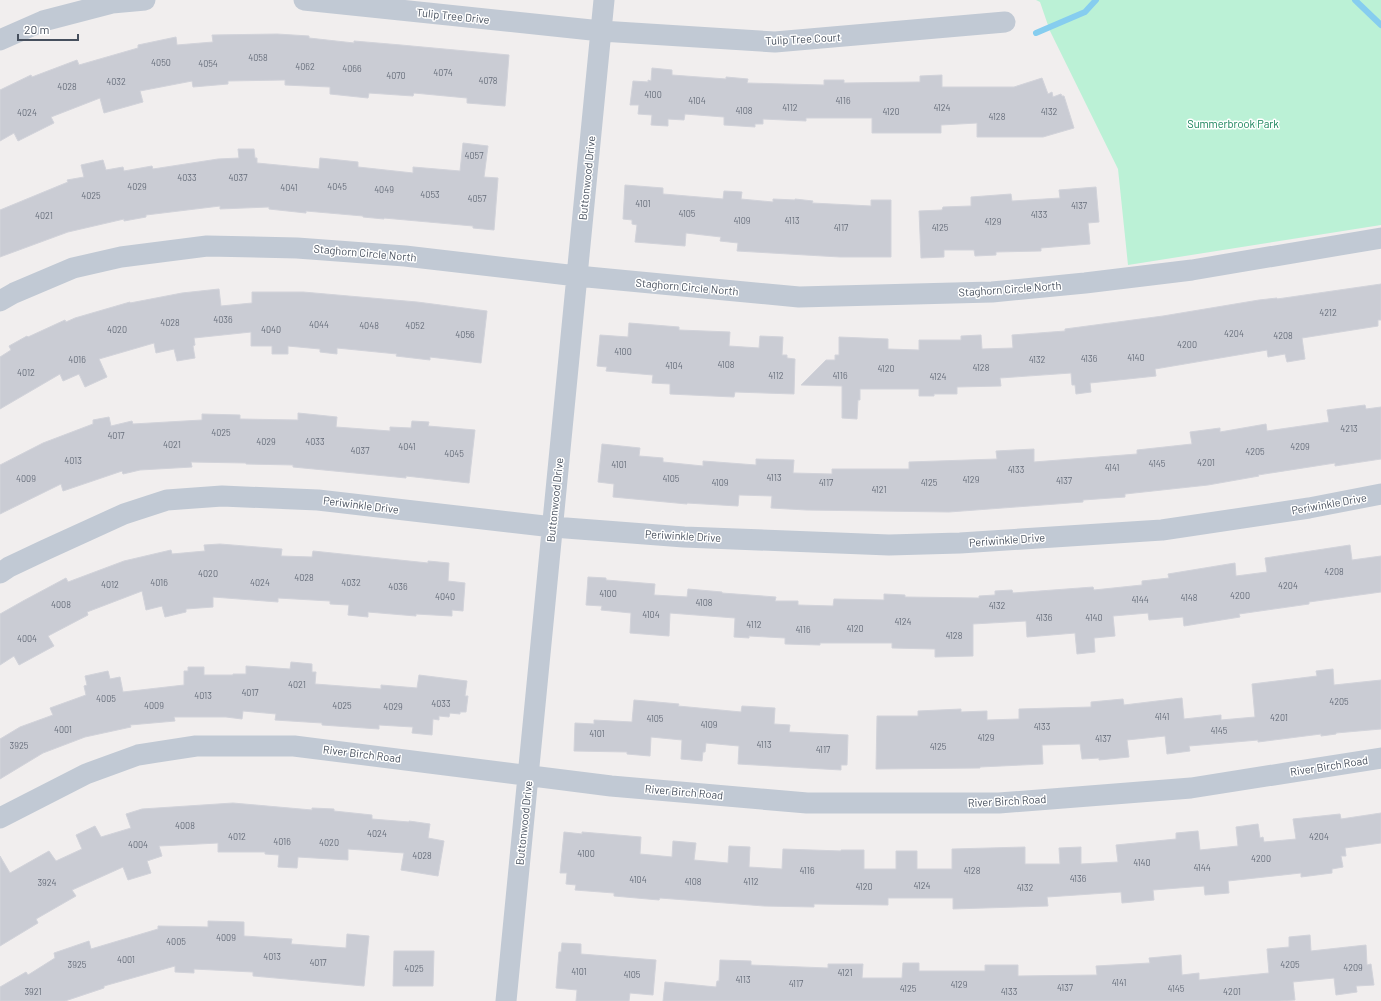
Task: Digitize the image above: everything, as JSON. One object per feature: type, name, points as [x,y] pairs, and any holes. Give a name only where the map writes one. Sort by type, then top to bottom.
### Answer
[{"type":"street","points":[[0,40],[43,22],[111,1],[145,0]]},
{"type":"street","name":"Tulip Tree Drive","points":[[304,0],[601,31]]},
{"type":"street","name":"Buttonwood Drive","points":[[506,1001],[604,0]]},
{"type":"street","name":"Tulip Tree Court","points":[[601,31],[775,42],[1005,22]]},
{"type":"street","name":"Staghorn Circle North","points":[[0,301],[14,293],[73,268],[121,257],[207,246],[297,248],[382,254],[577,276],[799,297],[992,292],[1084,283],[1192,270],[1381,238]]},
{"type":"street","name":"Periwinkle Drive","points":[[0,573],[38,553],[124,514],[167,500],[222,496],[318,500],[553,527],[684,537],[889,545],[960,544],[1162,530],[1309,508],[1381,494]]},
{"type":"street","name":"River Birch Road","points":[[0,818],[86,774],[138,755],[196,746],[294,746],[611,786],[807,803],[1000,803],[1191,788],[1381,758]]},
{"type":"green space","name":"Summerbrook Park","points":[[1036,0],[1381,0],[1381,225],[1128,265],[1118,169],[1050,31],[1040,2]]},
{"type":"building","points":[[277,34],[309,36],[309,38],[354,43],[354,41],[509,55],[505,106],[467,103],[467,98],[414,93],[413,96],[369,93],[368,98],[330,94],[330,87],[285,85],[285,80],[228,81],[228,84],[193,87],[192,81],[140,91],[143,102],[104,113],[100,98],[51,117],[54,123],[18,141],[14,133],[0,141],[0,90],[31,75],[32,77],[77,60],[79,65],[138,48],[138,45],[176,37],[177,45],[213,42],[212,35]]},
{"type":"building","points":[[652,68],[672,70],[672,75],[748,79],[747,83],[824,85],[824,80],[844,80],[844,83],[920,82],[920,76],[942,75],[942,87],[1014,87],[1042,78],[1048,94],[1052,92],[1053,97],[1061,94],[1064,96],[1074,128],[1043,137],[977,137],[977,123],[941,125],[941,133],[872,133],[872,118],[806,118],[806,121],[763,119],[763,124],[755,124],[755,127],[724,125],[724,117],[685,114],[684,120],[668,119],[668,126],[651,125],[652,115],[638,114],[639,105],[630,105],[633,81],[651,81]]},
{"type":"building","points":[[463,143],[488,146],[484,177],[498,178],[494,230],[473,228],[473,226],[363,216],[306,211],[306,213],[269,209],[269,207],[220,209],[220,206],[146,215],[146,217],[124,221],[124,219],[68,232],[0,257],[0,210],[68,182],[67,180],[84,177],[81,165],[103,160],[106,170],[123,167],[124,171],[152,166],[153,169],[218,159],[239,158],[238,149],[254,149],[257,163],[319,169],[320,158],[358,162],[358,167],[413,173],[413,167],[460,171]]},
{"type":"building","points":[[625,185],[663,188],[663,194],[723,199],[724,191],[742,192],[741,199],[773,202],[773,199],[795,199],[813,201],[812,203],[871,206],[871,200],[891,200],[891,257],[840,257],[737,251],[738,243],[720,241],[721,237],[686,233],[685,246],[635,242],[637,225],[632,224],[632,220],[623,219]]},
{"type":"building","points":[[1096,187],[1099,222],[1088,223],[1090,244],[1041,248],[1041,251],[996,252],[996,255],[975,256],[974,250],[944,250],[944,257],[921,258],[919,211],[942,210],[943,207],[971,206],[971,197],[1011,194],[1012,201],[1060,198],[1059,190]]},
{"type":"building","points":[[1381,284],[1381,320],[1378,320],[1378,326],[1302,338],[1305,359],[1287,362],[1285,354],[1268,357],[1267,350],[1155,369],[1156,376],[1090,383],[1091,392],[1076,394],[1075,385],[1072,385],[1071,373],[1000,378],[1001,386],[957,387],[957,394],[934,394],[934,396],[919,396],[919,389],[860,389],[857,419],[842,418],[842,386],[801,385],[826,360],[835,360],[835,355],[839,355],[839,337],[888,339],[888,349],[919,350],[919,340],[961,340],[961,336],[981,335],[982,349],[1013,348],[1012,335],[1065,331],[1065,329],[1163,316],[1259,300],[1277,299]]},
{"type":"building","points":[[219,289],[221,306],[252,303],[252,292],[303,292],[417,302],[487,311],[481,363],[430,357],[430,360],[396,356],[397,354],[337,348],[337,354],[320,352],[320,349],[288,346],[288,354],[272,354],[272,346],[251,346],[251,332],[194,338],[195,345],[193,346],[195,358],[177,361],[174,349],[156,353],[154,343],[99,359],[107,377],[85,387],[79,374],[63,381],[60,374],[0,409],[0,357],[11,350],[9,346],[27,336],[28,337],[65,320],[66,322],[130,302],[182,293]]},
{"type":"building","points":[[629,323],[679,327],[679,330],[730,332],[729,346],[759,348],[760,336],[783,337],[782,355],[787,355],[787,358],[795,359],[794,394],[735,392],[734,397],[670,394],[670,384],[652,383],[653,375],[606,371],[607,367],[597,366],[600,335],[628,337]]},
{"type":"building","points":[[1365,405],[1366,409],[1381,407],[1381,459],[1335,466],[1335,463],[1258,475],[1259,476],[1208,485],[1125,494],[1125,497],[1083,500],[1083,502],[949,512],[806,510],[771,508],[772,496],[739,495],[738,506],[687,504],[613,497],[614,484],[598,482],[602,444],[640,448],[639,456],[663,458],[663,462],[703,466],[703,461],[756,465],[756,459],[794,460],[793,473],[832,474],[832,469],[909,469],[909,462],[997,459],[996,451],[1034,449],[1034,462],[1137,454],[1137,450],[1192,444],[1190,432],[1220,428],[1220,432],[1266,424],[1267,431],[1329,422],[1327,410]]},
{"type":"building","points":[[298,413],[337,417],[336,427],[390,431],[390,427],[411,428],[412,421],[429,422],[428,426],[475,430],[469,483],[406,476],[406,478],[293,467],[293,465],[191,462],[192,467],[140,470],[123,474],[122,471],[63,491],[61,484],[0,514],[0,465],[43,443],[93,424],[93,420],[109,417],[111,426],[132,421],[133,424],[202,420],[202,414],[240,415],[240,419],[298,420]]},
{"type":"building","points":[[220,544],[282,549],[281,556],[312,557],[313,551],[428,563],[428,561],[449,563],[448,581],[465,583],[463,611],[452,610],[452,616],[416,614],[416,616],[368,612],[368,617],[348,615],[349,605],[330,604],[330,601],[278,598],[278,602],[213,597],[213,607],[186,609],[186,612],[165,617],[162,606],[146,610],[142,591],[87,612],[88,615],[48,636],[54,646],[19,665],[14,656],[0,665],[0,614],[23,601],[66,578],[68,582],[124,561],[171,550],[172,554],[205,551],[204,545]]},
{"type":"building","points":[[1350,545],[1352,560],[1381,556],[1381,592],[1239,614],[1240,617],[1184,626],[1183,617],[1149,620],[1148,613],[1113,616],[1115,636],[1094,638],[1095,652],[1077,654],[1075,633],[1027,637],[1026,621],[973,624],[973,656],[935,657],[935,649],[892,648],[892,643],[820,643],[820,645],[785,644],[785,638],[749,636],[749,638],[734,637],[735,618],[670,613],[669,636],[630,633],[631,613],[601,610],[602,606],[586,605],[588,577],[655,584],[654,595],[687,597],[688,589],[776,597],[775,601],[798,601],[798,605],[833,606],[834,599],[884,600],[884,594],[905,595],[905,597],[979,598],[979,596],[995,595],[995,591],[1012,590],[1013,593],[1093,587],[1094,590],[1142,585],[1142,581],[1169,578],[1168,574],[1235,563],[1236,576],[1267,572],[1265,558]]},
{"type":"building","points":[[291,662],[312,664],[312,672],[316,672],[315,684],[381,689],[381,685],[417,688],[419,675],[467,681],[465,696],[468,696],[466,712],[460,712],[460,714],[450,713],[449,717],[439,716],[439,720],[433,719],[432,735],[412,733],[413,727],[379,725],[379,729],[322,725],[322,723],[275,720],[276,714],[243,711],[242,719],[226,717],[174,717],[175,721],[130,725],[131,727],[85,737],[43,753],[0,779],[0,739],[20,727],[53,715],[50,708],[86,695],[84,686],[87,685],[85,676],[108,671],[110,679],[120,677],[123,692],[184,685],[184,671],[188,671],[188,667],[204,667],[204,675],[233,675],[246,674],[246,666],[290,669]]},
{"type":"building","points":[[1333,669],[1334,685],[1381,680],[1381,729],[1336,733],[1321,736],[1321,734],[1258,742],[1258,740],[1189,746],[1190,751],[1167,754],[1165,736],[1127,740],[1129,757],[1099,760],[1099,758],[1082,759],[1080,744],[1042,745],[1043,764],[980,768],[876,769],[877,716],[918,716],[918,711],[961,709],[961,712],[987,711],[987,720],[1019,719],[1019,709],[1091,707],[1091,702],[1123,699],[1124,705],[1182,698],[1184,719],[1221,715],[1221,720],[1255,717],[1252,684],[1317,676],[1316,671]]},
{"type":"building","points":[[634,700],[741,712],[742,706],[775,708],[774,724],[790,725],[789,732],[848,735],[847,765],[841,765],[841,770],[738,764],[739,746],[706,743],[702,761],[681,759],[682,740],[651,737],[650,756],[627,754],[627,752],[574,751],[575,723],[594,724],[594,720],[632,722]]},
{"type":"building","points":[[233,803],[312,810],[312,808],[334,809],[334,811],[372,815],[372,819],[430,824],[428,838],[444,841],[438,876],[401,870],[404,853],[348,849],[348,860],[298,857],[297,868],[278,867],[279,855],[265,854],[265,852],[218,852],[218,843],[159,846],[162,856],[147,861],[151,873],[128,880],[123,867],[72,890],[76,896],[36,919],[38,923],[0,946],[0,856],[10,873],[49,851],[56,861],[82,849],[76,835],[95,826],[101,837],[131,828],[126,814],[142,809]]},
{"type":"building","points":[[1381,813],[1381,843],[1345,848],[1346,856],[1341,856],[1343,867],[1332,869],[1332,873],[1301,877],[1301,873],[1228,881],[1229,893],[1205,895],[1204,886],[1153,890],[1154,900],[1122,903],[1121,892],[1047,897],[1048,906],[953,909],[953,898],[888,898],[888,905],[814,904],[814,907],[764,906],[660,898],[659,900],[614,896],[614,893],[575,890],[576,885],[566,884],[567,873],[560,873],[564,832],[641,837],[640,854],[672,857],[673,841],[696,843],[694,860],[728,863],[729,846],[750,847],[749,867],[782,869],[783,849],[841,851],[864,850],[864,869],[896,869],[896,851],[917,851],[917,869],[952,869],[952,849],[1025,847],[1025,864],[1060,864],[1059,848],[1081,847],[1081,864],[1118,862],[1116,845],[1176,839],[1176,833],[1198,831],[1200,850],[1238,846],[1236,827],[1258,824],[1260,838],[1263,837],[1264,842],[1296,839],[1293,819],[1340,814],[1341,819]]},
{"type":"building","points":[[208,921],[244,922],[244,936],[292,939],[291,944],[346,948],[347,934],[369,936],[364,986],[253,976],[253,972],[194,969],[194,973],[175,972],[175,966],[104,986],[104,988],[65,1001],[0,1001],[0,987],[26,972],[28,975],[55,958],[54,953],[89,941],[91,949],[158,929],[158,926],[208,927]]},
{"type":"building","points":[[1310,935],[1311,951],[1366,945],[1367,965],[1371,964],[1374,985],[1356,986],[1357,992],[1336,995],[1334,978],[1293,982],[1295,1000],[1279,1001],[663,1001],[665,982],[716,987],[717,981],[719,981],[720,960],[751,961],[751,965],[828,968],[828,964],[863,964],[862,978],[902,978],[903,963],[919,963],[919,971],[985,971],[985,965],[1018,965],[1018,976],[1097,975],[1096,966],[1150,963],[1149,958],[1181,955],[1182,975],[1199,973],[1199,980],[1269,973],[1267,949],[1289,947],[1289,937]]},
{"type":"building","points":[[562,943],[581,944],[581,954],[656,960],[653,995],[630,993],[629,1001],[576,1001],[577,990],[556,988],[559,952],[561,952]]},
{"type":"building","points":[[394,951],[434,951],[433,986],[393,986]]},
{"type":"waterway","points":[[1036,33],[1085,12],[1096,0]]},
{"type":"waterway","points":[[1355,0],[1381,25]]}]
